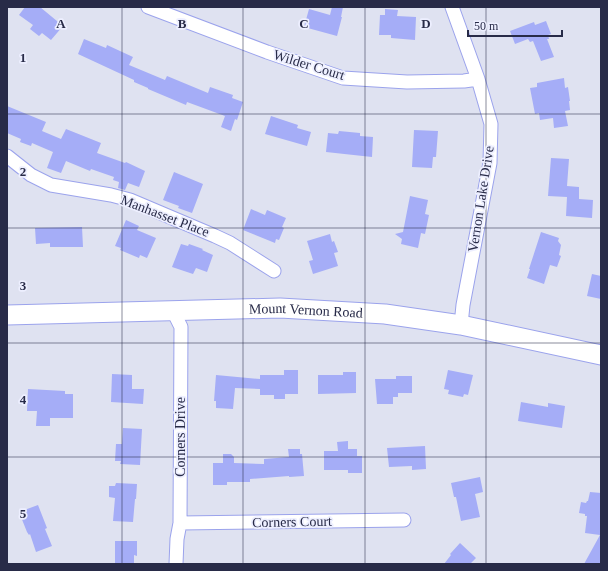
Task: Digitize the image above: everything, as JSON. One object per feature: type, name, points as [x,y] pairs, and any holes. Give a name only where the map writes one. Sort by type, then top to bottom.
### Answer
[{"type":"main road","name":"Mount Vernon Road","points":[[7,315],[280,308],[385,314],[461,325],[601,355]]},
{"type":"street","name":"Wilder Court","points":[[148,7],[267,52],[343,78],[407,82],[464,81],[478,79]]},
{"type":"street","name":"Vernon Lake Drive","points":[[452,7],[478,79],[491,124],[490,163],[463,305],[461,325]]},
{"type":"street","name":"Manhasset Place","points":[[7,156],[31,175],[51,185],[130,200],[230,243],[274,271]]},
{"type":"street","name":"Corners Drive","points":[[173,311],[181,328],[180,523],[177,539],[176,564]]},
{"type":"street","name":"Corners Court","points":[[180,523],[404,520]]},
{"type":"building","points":[[25,7],[40,7],[63,26],[51,40],[42,33],[39,36],[30,29],[33,25],[19,15]]},
{"type":"building","points":[[332,7],[343,7],[337,36],[304,27],[309,9],[330,15]]},
{"type":"building","points":[[385,9],[398,10],[397,16],[416,17],[415,40],[391,38],[391,35],[379,35],[380,15],[385,15]]},
{"type":"building","points":[[546,21],[551,34],[548,35],[549,39],[547,39],[554,57],[541,61],[533,41],[530,42],[528,39],[515,44],[510,31],[534,22],[535,25]]},
{"type":"building","points":[[84,39],[106,48],[107,45],[133,57],[129,65],[165,80],[167,76],[208,93],[210,87],[233,95],[232,98],[243,102],[237,120],[235,119],[231,131],[221,127],[225,116],[187,102],[186,105],[148,89],[134,82],[134,80],[78,54]]},
{"type":"building","points":[[564,78],[565,88],[568,87],[570,101],[570,110],[565,111],[568,126],[554,128],[553,118],[540,120],[539,113],[535,114],[530,88],[537,87],[537,83]]},
{"type":"building","points":[[7,106],[46,122],[42,131],[61,139],[66,129],[101,143],[97,153],[125,163],[126,162],[145,171],[139,187],[128,183],[125,190],[118,188],[119,182],[113,180],[114,177],[91,169],[90,171],[66,161],[61,173],[47,168],[53,152],[32,143],[31,146],[20,142],[21,139],[7,133]]},
{"type":"building","points":[[271,116],[298,125],[297,128],[311,132],[307,146],[265,134]]},
{"type":"building","points":[[414,130],[438,131],[436,157],[433,157],[432,168],[412,167]]},
{"type":"building","points":[[339,131],[360,133],[360,136],[373,137],[372,157],[326,152],[328,133],[338,134]]},
{"type":"building","points":[[551,158],[569,159],[567,186],[579,187],[579,199],[593,200],[592,218],[566,216],[567,197],[548,196]]},
{"type":"building","points":[[174,172],[203,184],[192,213],[163,200]]},
{"type":"building","points":[[410,196],[428,200],[425,214],[429,215],[425,234],[421,233],[418,248],[401,244],[402,239],[395,234],[403,232]]},
{"type":"building","points":[[251,209],[265,215],[267,210],[286,218],[279,240],[276,239],[275,243],[243,230]]},
{"type":"building","points":[[126,220],[139,226],[137,230],[156,238],[147,258],[140,255],[139,258],[120,250],[121,248],[115,246]]},
{"type":"building","points":[[82,227],[83,247],[50,247],[50,243],[36,244],[35,228]]},
{"type":"building","points":[[541,232],[559,238],[558,241],[561,245],[559,255],[561,256],[557,267],[550,265],[544,284],[527,278]]},
{"type":"building","points":[[330,234],[332,242],[334,241],[338,252],[334,253],[338,266],[313,274],[309,261],[313,260],[307,241]]},
{"type":"building","points":[[181,244],[188,246],[189,244],[203,249],[202,250],[213,255],[207,272],[196,268],[193,274],[172,267]]},
{"type":"building","points":[[592,274],[601,276],[601,299],[587,296]]},
{"type":"building","points":[[284,370],[298,370],[298,394],[285,394],[285,399],[274,399],[274,395],[260,395],[260,389],[235,388],[233,409],[216,408],[216,401],[214,401],[216,375],[260,379],[260,375],[284,375]]},
{"type":"building","points":[[448,370],[473,375],[468,395],[464,394],[463,397],[448,394],[449,390],[444,389]]},
{"type":"building","points":[[343,372],[356,372],[356,393],[318,394],[318,375],[343,375]]},
{"type":"building","points":[[112,374],[132,375],[132,389],[144,389],[143,404],[111,402]]},
{"type":"building","points":[[396,376],[412,376],[412,393],[398,393],[398,397],[393,397],[393,404],[377,404],[375,379],[396,379]]},
{"type":"building","points":[[28,389],[65,391],[65,394],[73,394],[73,418],[50,418],[50,426],[36,426],[37,411],[27,411]]},
{"type":"building","points":[[521,402],[548,407],[548,403],[565,406],[562,428],[518,421]]},
{"type":"building","points":[[123,428],[142,429],[140,465],[120,464],[121,461],[115,461],[116,444],[122,444]]},
{"type":"building","points":[[348,441],[348,449],[357,449],[357,456],[362,456],[362,473],[348,473],[348,470],[324,470],[324,451],[338,451],[337,442]]},
{"type":"building","points":[[425,446],[426,469],[412,470],[412,466],[389,467],[387,448]]},
{"type":"building","points":[[288,449],[300,449],[300,454],[302,454],[304,476],[250,479],[250,482],[227,482],[227,485],[213,485],[213,463],[223,463],[223,454],[231,454],[234,457],[234,463],[264,464],[264,459],[289,457]]},
{"type":"building","points":[[480,477],[483,492],[475,494],[480,517],[461,521],[456,497],[454,497],[451,483]]},
{"type":"building","points":[[116,483],[137,484],[133,522],[113,521],[115,498],[109,497],[109,486],[115,486]]},
{"type":"building","points":[[590,492],[601,493],[601,564],[584,564],[600,535],[585,533],[587,516],[579,513],[581,502],[586,503],[588,501]]},
{"type":"building","points":[[38,505],[52,546],[36,552],[30,534],[29,535],[27,532],[19,512]]},
{"type":"building","points":[[115,541],[137,541],[137,556],[134,555],[134,564],[115,564]]},
{"type":"building","points":[[460,543],[476,558],[470,564],[444,564],[451,555],[450,554]]}]
